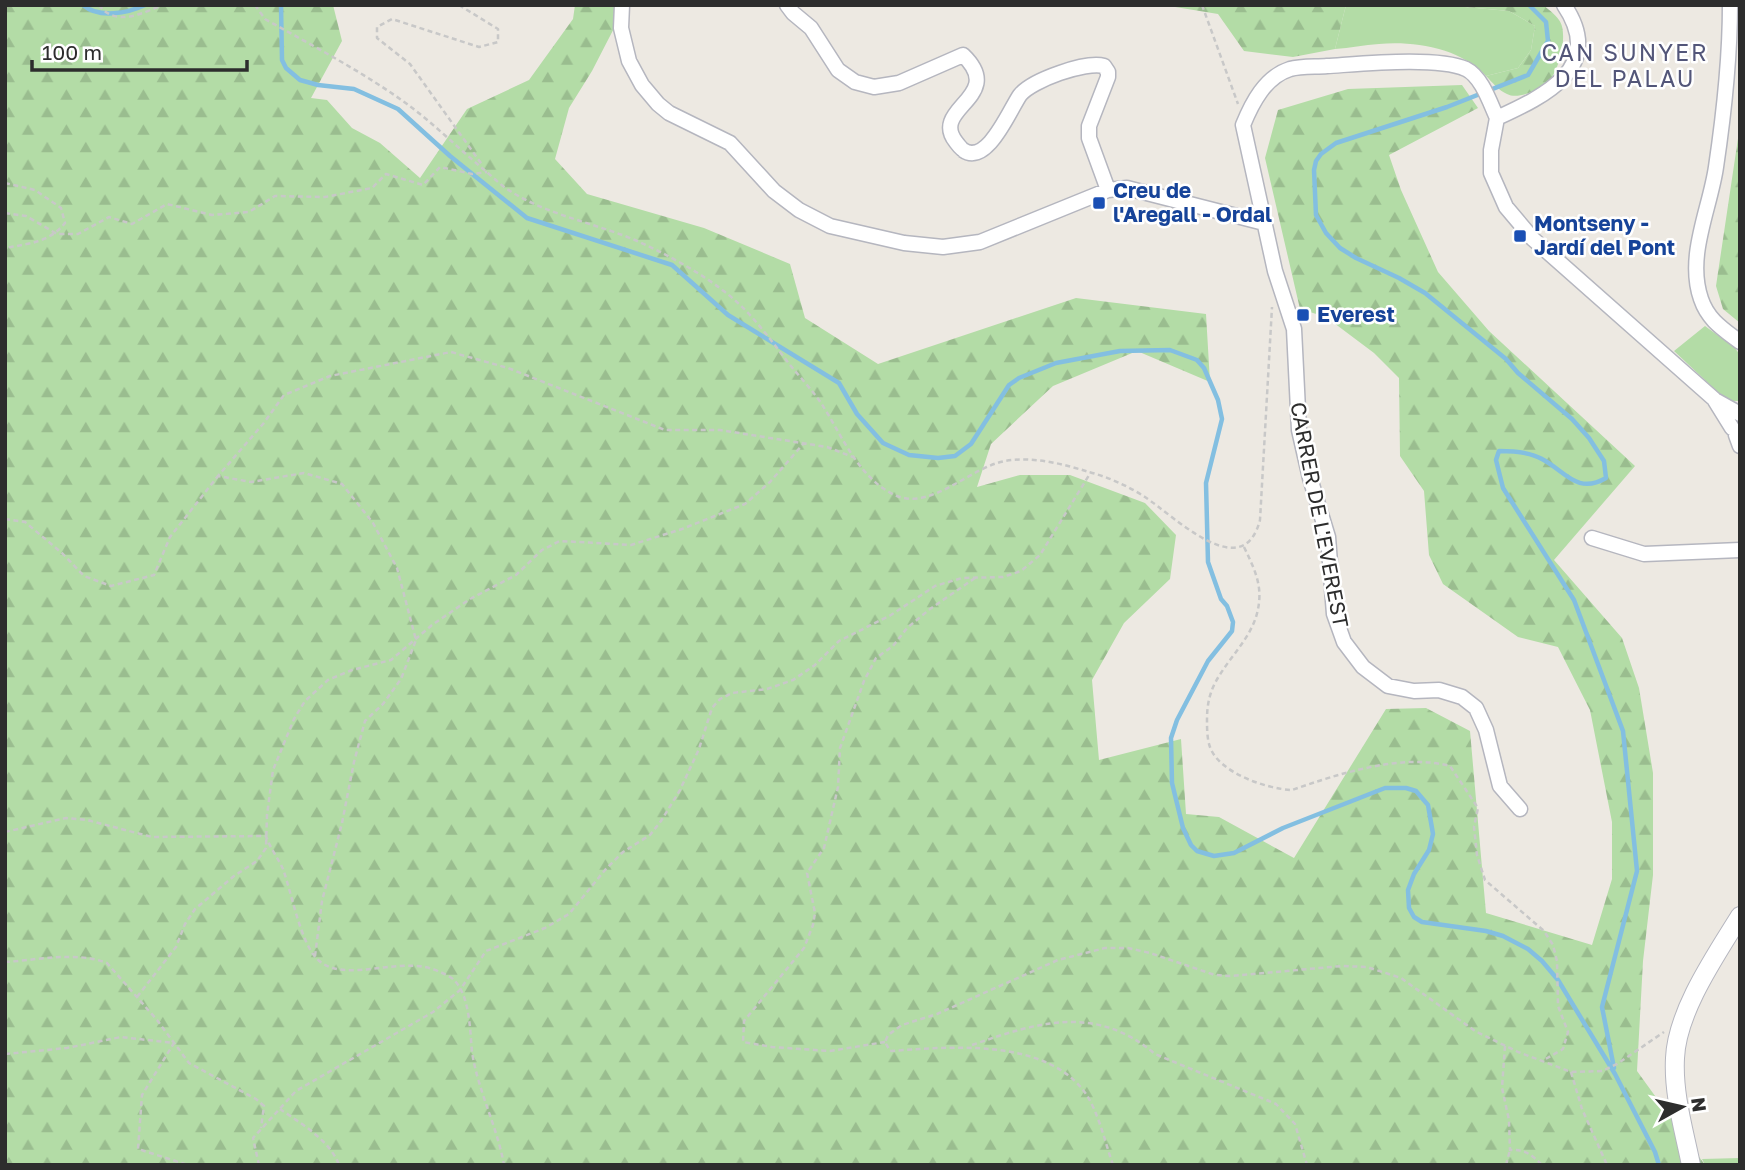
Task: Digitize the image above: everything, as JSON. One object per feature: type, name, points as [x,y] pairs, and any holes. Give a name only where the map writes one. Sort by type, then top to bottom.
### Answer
[{"type":"street","points":[[622,5],[621,28],[629,61],[642,85],[657,104],[669,113],[730,143],[774,191],[799,210],[830,226],[904,243],[943,247],[980,242],[1108,190],[1127,188],[1265,223]]},
{"type":"street","points":[[787,5],[811,28],[838,71],[855,82],[874,87],[899,83],[963,55],[974,65],[978,80],[976,89],[950,120],[949,130],[962,150],[971,153],[979,151],[992,141],[1020,94],[1034,82],[1092,64],[1104,66],[1108,77],[1089,126],[1089,138],[1108,190]]},
{"type":"street","points":[[1497,118],[1535,100],[1558,84],[1574,66],[1576,43],[1573,21],[1564,5]]},
{"type":"street","points":[[1730,6],[1727,85],[1716,170],[1698,250],[1696,274],[1700,298],[1710,319],[1740,342]]},
{"type":"street","points":[[1243,125],[1263,88],[1290,69],[1384,62],[1443,64],[1467,70],[1480,84],[1497,118],[1491,150],[1491,173],[1506,207],[1533,239],[1714,399],[1728,406],[1738,427]]},
{"type":"street","name":"CARRER DE L'EVEREST","points":[[1243,125],[1275,271],[1294,329],[1299,430],[1328,537],[1334,614],[1344,642],[1363,667],[1388,686],[1414,691],[1440,690],[1462,697],[1476,708],[1486,730],[1500,786],[1520,809]]},
{"type":"street","points":[[1592,538],[1644,554],[1740,550]]},
{"type":"street","points":[[1691,1165],[1676,1094],[1675,1056],[1682,1023],[1693,999],[1740,916]]},
{"type":"path","points":[[99,5],[114,17],[136,16],[162,5]]},
{"type":"path","points":[[255,5],[265,19],[407,104],[509,190],[539,206],[635,240],[694,270],[726,293],[754,319],[821,403],[854,457],[870,477],[895,495],[907,499],[930,496],[1004,461],[1039,460],[1091,472],[1143,496],[1205,541],[1231,548],[1244,547],[1256,536],[1260,520],[1273,297]]},
{"type":"path","points":[[459,5],[498,29],[498,42],[479,47],[392,19],[377,27],[377,38],[410,64],[487,172]]},
{"type":"path","points":[[1202,5],[1238,103],[1243,125]]},
{"type":"path","points":[[5,248],[42,241],[57,234],[78,234],[108,217],[132,224],[167,204],[212,215],[249,212],[275,196],[325,197],[372,188],[386,174],[423,184],[440,167],[472,174],[487,172]]},
{"type":"path","points":[[5,183],[35,190],[61,208],[65,223],[57,234]]},
{"type":"path","points":[[5,213],[26,216],[57,234]]},
{"type":"path","points":[[5,519],[25,522],[84,576],[111,586],[154,575],[170,537],[284,395],[330,376],[451,352],[508,368],[666,430],[720,430],[827,447],[854,457]]},
{"type":"path","points":[[137,997],[176,947],[185,924],[195,909],[234,876],[257,861],[266,848],[273,770],[294,719],[305,701],[328,680],[352,670],[391,660],[432,625],[471,599],[516,575],[542,550],[560,541],[631,545],[682,530],[745,504],[770,482],[804,443]]},
{"type":"path","points":[[260,1165],[253,1138],[296,1091],[433,1012],[460,990],[486,951],[545,928],[569,914],[623,852],[650,835],[680,790],[699,749],[712,708],[720,699],[732,693],[767,690],[793,680],[815,666],[839,641],[891,615],[934,586],[962,578],[1003,577],[1021,571],[1040,555],[1091,472]]},
{"type":"path","points":[[218,475],[251,482],[304,474],[342,484],[373,523],[397,568],[416,640],[401,679],[383,704],[365,721],[322,901],[314,956]]},
{"type":"path","points":[[1244,547],[1258,577],[1258,611],[1253,626],[1214,685],[1207,705],[1210,748],[1222,764],[1240,775],[1282,790],[1292,790],[1389,763],[1432,761],[1450,766],[1478,808],[1474,827],[1477,855],[1485,880],[1544,930],[1553,945],[1557,961],[1558,1006],[1568,1032],[1563,1049],[1541,1061]]},
{"type":"path","points":[[885,1042],[830,1051],[772,1047],[743,1042],[744,1021],[804,948],[813,925],[815,913],[807,873],[824,848],[838,787],[840,748],[859,693],[876,658],[894,646],[907,628],[930,609],[976,577]]},
{"type":"path","points":[[5,832],[66,818],[87,820],[152,837],[266,836]]},
{"type":"path","points":[[266,836],[282,867],[309,949],[320,961],[338,969],[355,971],[401,964],[429,966],[454,979],[468,1009],[473,1055],[480,1086],[500,1142],[504,1165]]},
{"type":"path","points":[[885,1042],[888,1035],[902,1025],[937,1013],[1058,960],[1105,948],[1150,953],[1215,975],[1342,966],[1367,967],[1401,978],[1475,1031],[1571,1072],[1602,1071],[1617,1064],[1657,1035],[1682,1023]]},
{"type":"path","points":[[5,962],[73,957],[107,963],[189,1063],[256,1099],[264,1107],[261,1128]]},
{"type":"path","points":[[969,1046],[1024,1027],[1051,1023],[1080,1022],[1113,1028],[1140,1042],[1155,1054],[1276,1104],[1295,1124],[1307,1165]]},
{"type":"path","points":[[5,1054],[67,1048],[121,1037],[174,1042]]},
{"type":"path","points":[[174,1042],[142,1094],[138,1149],[188,1165]]},
{"type":"path","points":[[885,1042],[890,1051],[969,1046],[1001,1050],[1052,1064],[1068,1074],[1086,1095],[1094,1110],[1112,1165]]},
{"type":"path","points":[[1505,1046],[1502,1088],[1510,1119],[1510,1150],[1506,1165]]},
{"type":"path","points":[[1571,1072],[1582,1109],[1607,1165]]},
{"type":"path","points":[[280,1109],[311,1131],[335,1155],[339,1165]]},
{"type":"path","points":[[1510,1150],[1531,1154],[1542,1165]]},
{"type":"green space","points":[[5,5],[333,5],[342,41],[311,98],[327,100],[352,128],[380,143],[420,178],[467,109],[529,80],[573,19],[575,5],[626,5],[592,71],[569,108],[555,159],[587,194],[704,228],[790,264],[805,318],[878,364],[1076,298],[1206,314],[1210,382],[1137,351],[1053,386],[991,444],[977,487],[1020,475],[1070,475],[1145,503],[1176,535],[1170,579],[1124,623],[1092,680],[1099,760],[1181,739],[1186,814],[1219,817],[1294,858],[1386,709],[1426,708],[1470,731],[1486,913],[1592,945],[1612,879],[1612,822],[1590,710],[1558,647],[1518,637],[1443,584],[1429,555],[1424,491],[1400,456],[1399,378],[1374,353],[1326,317],[1300,309],[1265,158],[1278,110],[1348,89],[1462,85],[1478,108],[1389,155],[1401,190],[1438,272],[1489,331],[1635,466],[1554,560],[1622,638],[1639,688],[1653,773],[1653,875],[1643,961],[1637,1071],[1705,1165],[5,1165]]},
{"type":"green space","points":[[1163,5],[1346,5],[1335,49],[1293,57],[1244,51],[1218,14]]},
{"type":"green space","points":[[1346,5],[1443,5],[1509,11],[1535,26],[1531,50],[1518,68],[1486,76],[1463,59],[1422,45],[1393,43],[1335,49]]},
{"type":"green space","points":[[1443,5],[1543,5],[1559,20],[1563,34],[1561,52],[1552,77],[1539,88],[1522,95],[1512,96],[1501,91],[1486,76],[1518,68],[1531,50],[1535,26],[1509,11]]},
{"type":"green space","points":[[1740,125],[1740,323],[1723,309],[1716,286]]},
{"type":"green space","points":[[1705,326],[1735,348],[1740,355],[1739,401],[1730,401],[1722,396],[1674,351]]},
{"type":"green space","points":[[1740,1158],[1740,1165],[1705,1165],[1702,1159]]},
{"type":"waterway","points":[[83,5],[105,13],[122,12],[145,5]]},
{"type":"waterway","points":[[281,5],[282,60],[286,68],[300,80],[354,89],[398,109],[450,156],[527,218],[672,265],[728,315],[839,383],[857,414],[883,443],[909,455],[938,458],[955,456],[971,444],[1009,385],[1019,378],[1056,363],[1120,351],[1170,350],[1197,360],[1204,368],[1218,400],[1222,419],[1206,483],[1208,562],[1221,599],[1233,622],[1232,631],[1208,661],[1177,720],[1171,738],[1172,783],[1183,828],[1191,845],[1197,851],[1214,856],[1234,853],[1283,828],[1385,788],[1416,791],[1428,805],[1433,834],[1429,850],[1414,874],[1408,890],[1409,908],[1414,917],[1422,922],[1503,936],[1528,949],[1542,961],[1558,980],[1615,1074],[1659,1165]]},
{"type":"waterway","points":[[1529,5],[1546,22],[1548,41],[1528,75],[1447,107],[1336,143],[1316,161],[1316,215],[1326,233],[1340,248],[1425,293],[1506,359],[1518,373],[1572,419],[1604,461],[1606,478],[1587,484],[1579,483],[1532,455],[1499,451],[1496,460],[1503,488],[1574,600],[1623,731],[1637,871],[1602,1007],[1614,1068]]},
{"type":"place","name":"Creu de l'Aregall - Ordal","points":[[1099,203]]},
{"type":"place","name":"Montseny - Jardí del Pont","points":[[1520,236]]},
{"type":"place","name":"Everest","points":[[1303,315]]},
{"type":"district","name":"CAN SUNYER DEL PALAU","points":[[1625,66]]}]
